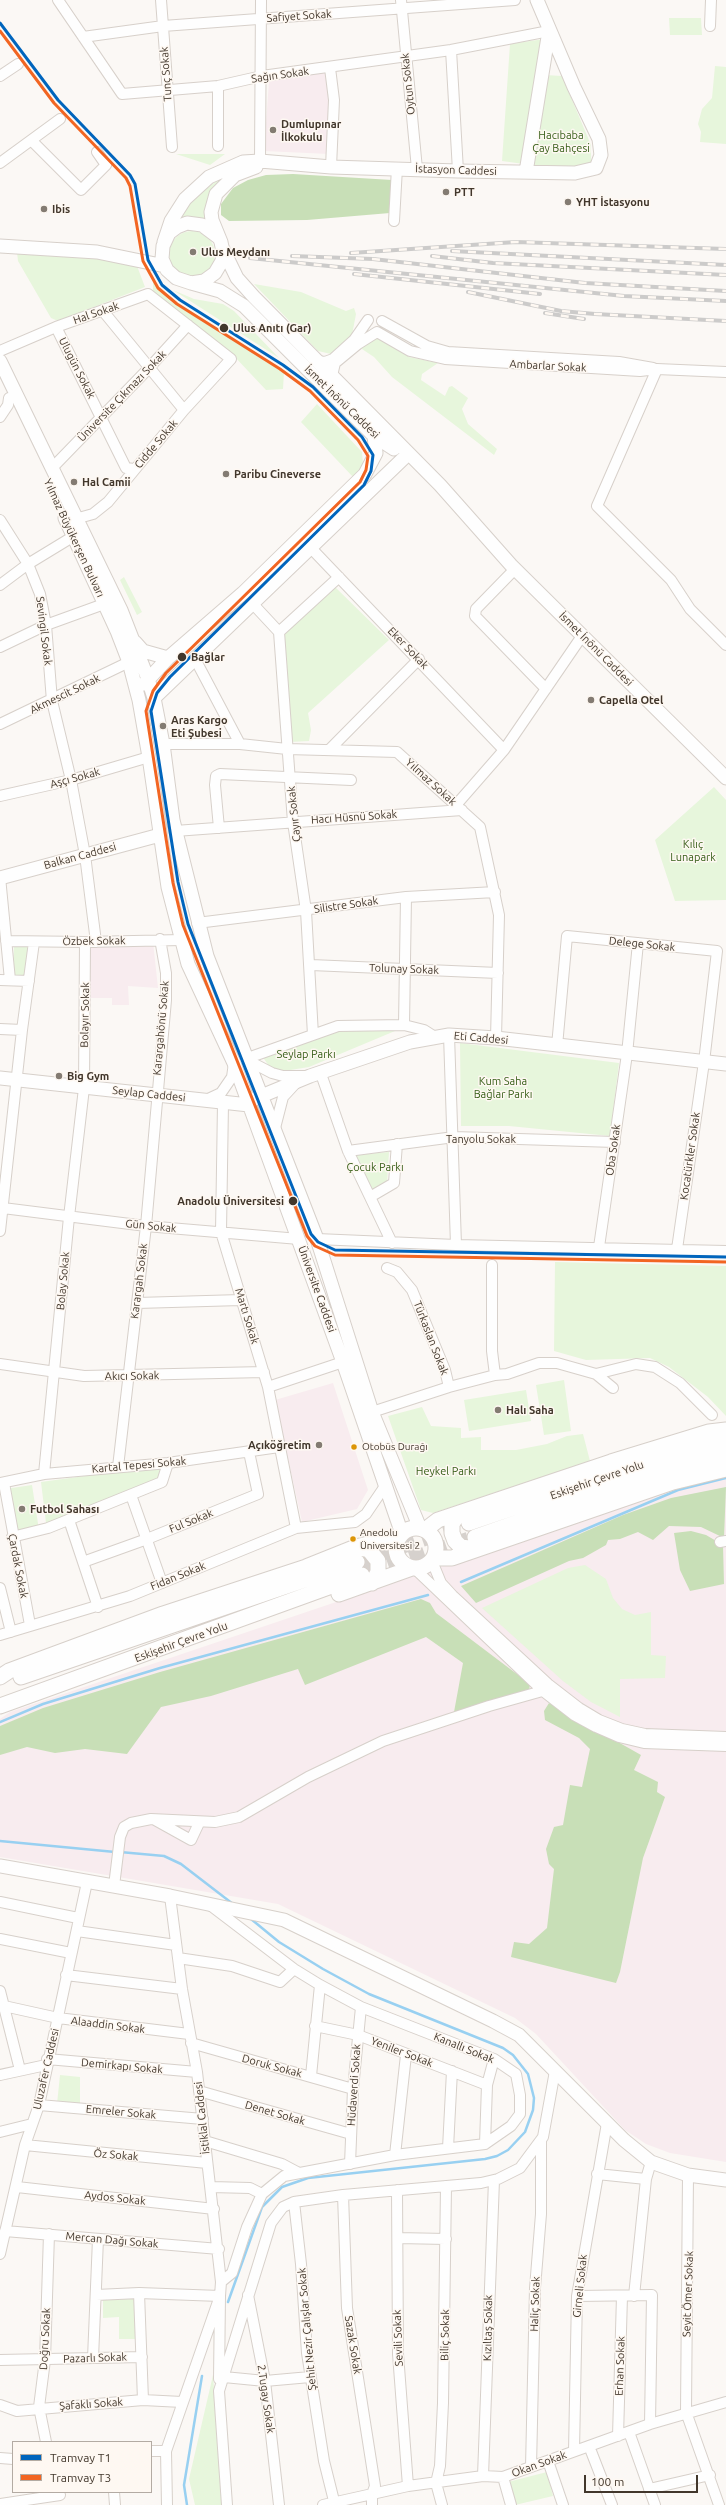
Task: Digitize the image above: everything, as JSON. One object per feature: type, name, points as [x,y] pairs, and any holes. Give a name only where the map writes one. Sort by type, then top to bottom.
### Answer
[{"type":"highway","points":[[433,1560],[452,1558],[471,1530],[658,1447],[726,1430]]},
{"type":"highway","name":"Eskişehir Çevre Yolu","points":[[471,1530],[654,1460],[726,1443]]},
{"type":"highway","name":"Eskişehir Çevre Yolu","points":[[471,1530],[700,1461],[726,1456]]},
{"type":"highway","points":[[0,1706],[80,1679],[362,1567],[407,1530],[422,1529],[438,1520],[471,1530],[726,1469]]},
{"type":"highway","points":[[0,1677],[23,1666],[163,1614],[306,1567],[414,1569],[425,1567],[433,1560],[436,1552],[434,1539],[422,1529]]},
{"type":"highway","points":[[401,1535],[396,1547],[398,1558],[414,1569]]},
{"type":"highway","name":"Eskişehir Çevre Yolu","points":[[0,1685],[362,1567]]},
{"type":"main road","points":[[526,172],[549,31],[537,0]]},
{"type":"main road","name":"İstasyon Caddesi","points":[[285,163],[332,167],[458,171],[575,173],[592,170],[600,162],[601,148],[599,139],[549,31]]},
{"type":"main road","points":[[164,242],[173,230],[192,223],[207,227],[220,242],[222,261],[215,273],[204,281],[191,284],[176,278],[165,266],[162,254],[164,242],[176,212],[196,188],[220,170],[243,162],[260,161],[285,163]]},
{"type":"main road","name":"İsmet İnönü Caddesi","points":[[285,163],[246,170],[235,175],[220,187],[216,194],[211,212],[220,242],[245,288],[332,376],[392,443],[468,517],[515,569],[726,778]]},
{"type":"main road","points":[[0,246],[97,252],[165,266]]},
{"type":"main road","name":"İsmet İnönü Caddesi","points":[[191,284],[220,291],[244,306],[374,436],[392,443]]},
{"type":"main road","name":"Yılmaz Büyükerşen Bulvarı","points":[[0,361],[75,519],[121,610],[148,679],[154,698],[163,744],[175,831],[197,923],[240,1061]]},
{"type":"main road","name":"Yılmaz Büyükerşen Bulvarı","points":[[0,378],[104,604],[129,662],[138,695]]},
{"type":"main road","points":[[370,469],[376,453],[374,436]]},
{"type":"main road","points":[[392,443],[370,469],[243,593],[168,658],[142,686],[138,695],[154,698],[194,657],[252,603],[309,546],[405,456]]},
{"type":"main road","points":[[133,640],[143,651],[168,658]]},
{"type":"main road","name":"Üniversite Caddesi","points":[[138,695],[149,757],[168,887],[188,964],[240,1061],[262,1094],[317,1238],[372,1412],[422,1529]]},
{"type":"main road","name":"Balkan Caddesi","points":[[0,878],[160,835]]},
{"type":"main road","name":"Eti Caddesi","points":[[249,1105],[262,1094],[410,1042],[449,1035],[496,1038],[726,1064]]},
{"type":"main road","name":"Üniversite Caddesi","points":[[240,1061],[249,1105],[343,1362],[401,1535]]},
{"type":"main road","name":"Seylap Caddesi","points":[[0,1078],[249,1105]]},
{"type":"main road","points":[[0,1866],[170,1896]]},
{"type":"main road","name":"Kanallı Sokak","points":[[170,1896],[208,1904]]},
{"type":"main road","points":[[208,1904],[278,1918],[502,2026],[525,2040],[607,2123],[651,2162],[688,2175],[726,2180]]},
{"type":"street","name":"Sağın Sokak","points":[[58,0],[122,94],[218,86],[262,76],[330,68],[405,55],[452,50],[549,31]]},
{"type":"street","name":"Tunç Sokak","points":[[161,0],[172,147]]},
{"type":"street","points":[[260,161],[262,76],[260,19],[261,0]]},
{"type":"street","name":"Safiyet Sokak","points":[[83,37],[163,26],[260,19],[402,4],[515,0]]},
{"type":"street","points":[[710,26],[711,0]]},
{"type":"street","name":"Oytun Sokak","points":[[402,4],[405,55],[417,169]]},
{"type":"street","points":[[452,50],[458,171]]},
{"type":"street","points":[[0,76],[18,64]]},
{"type":"street","points":[[330,68],[334,100],[332,167]]},
{"type":"street","points":[[218,86],[218,146]]},
{"type":"street","points":[[0,162],[32,142],[60,118]]},
{"type":"street","points":[[32,142],[81,190],[106,165],[97,152]]},
{"type":"street","points":[[394,221],[397,168]]},
{"type":"street","name":"Hal Sokak","points":[[0,351],[56,327],[148,294],[188,325]]},
{"type":"street","points":[[103,311],[184,410]]},
{"type":"street","points":[[317,361],[325,362],[332,359],[354,340],[368,320],[375,317],[424,345],[448,352],[619,362],[640,364],[657,369],[597,506],[671,580],[690,609],[726,646]]},
{"type":"street","points":[[368,320],[368,329],[377,332]]},
{"type":"street","points":[[332,376],[335,363],[358,344],[377,332],[382,326],[382,321]]},
{"type":"street","name":"Cidde Sokak","points":[[75,519],[93,514],[108,502],[184,410],[231,359],[188,325]]},
{"type":"street","name":"Üniversite Çıkmazı Sokak","points":[[55,465],[149,368],[188,325]]},
{"type":"street","name":"Ulugün Sokak","points":[[56,327],[126,468],[134,469]]},
{"type":"street","name":"Ambarlar Sokak","points":[[377,332],[410,351],[445,359],[640,371],[657,369],[726,372]]},
{"type":"street","points":[[0,417],[9,398]]},
{"type":"street","name":"Sevingil Sokak","points":[[0,520],[28,564],[40,594],[46,625],[52,701],[71,780]]},
{"type":"street","points":[[0,585],[28,564],[74,536]]},
{"type":"street","name":"Eker Sokak","points":[[309,546],[419,659],[504,750]]},
{"type":"street","points":[[515,569],[476,613],[546,689]]},
{"type":"street","points":[[252,603],[279,632],[339,577]]},
{"type":"street","points":[[0,647],[46,625],[104,604]]},
{"type":"street","name":"Çayır Sokak","points":[[279,632],[293,822],[306,911],[313,1035]]},
{"type":"street","points":[[459,807],[504,750],[582,636]]},
{"type":"street","points":[[194,657],[240,744]]},
{"type":"street","points":[[330,749],[419,659]]},
{"type":"street","name":"Akmescit Sokak","points":[[0,724],[52,701],[129,662]]},
{"type":"street","name":"Yılmaz Sokak","points":[[163,744],[240,744],[287,749],[397,752],[459,807],[480,828],[499,916],[496,1038]]},
{"type":"street","name":"Aşçı Sokak","points":[[0,796],[71,780],[149,757]]},
{"type":"street","points":[[219,828],[216,776],[231,773],[351,780]]},
{"type":"street","points":[[71,780],[85,855],[96,942]]},
{"type":"street","name":"Hacı Hüsnü Sokak","points":[[175,831],[459,807]]},
{"type":"street","points":[[0,878],[2,926],[6,941],[5,980],[29,981]]},
{"type":"street","name":"Silistre Sokak","points":[[197,923],[306,911],[406,897],[495,892]]},
{"type":"street","points":[[404,1025],[406,897]]},
{"type":"street","name":"Delege Sokak","points":[[557,1046],[567,936],[717,951]]},
{"type":"street","name":"Özbek Sokak","points":[[6,941],[96,942],[160,939],[182,940]]},
{"type":"street","name":"Karargahönü Sokak","points":[[156,1094],[166,1000],[166,973],[160,939]]},
{"type":"street","points":[[0,1231],[16,1080],[34,942]]},
{"type":"street","name":"Bolayır Sokak","points":[[84,1088],[85,942]]},
{"type":"street","name":"Oba Sokak","points":[[599,1247],[627,1054],[638,943]]},
{"type":"street","name":"Kocatürkler Sokak","points":[[677,1249],[704,1062],[717,951]]},
{"type":"street","name":"Tolunay Sokak","points":[[310,965],[498,974]]},
{"type":"street","points":[[206,1100],[214,1098],[225,1089],[240,1061],[338,1026],[404,1025],[424,1030],[435,1037]]},
{"type":"street","points":[[0,1029],[22,1030]]},
{"type":"street","points":[[449,1035],[454,1137],[456,1245]]},
{"type":"street","points":[[240,1061],[283,1076],[316,1075]]},
{"type":"street","points":[[275,1128],[283,1097],[292,1086],[316,1075]]},
{"type":"street","points":[[316,1075],[348,1151],[392,1243]]},
{"type":"street","name":"Bolay Sokak","points":[[44,1474],[69,1217],[84,1088]]},
{"type":"street","name":"Karargah Sokak","points":[[118,1467],[127,1376],[146,1226],[156,1094]]},
{"type":"street","name":"Martı Sokak","points":[[223,1103],[221,1232],[268,1387],[296,1528]]},
{"type":"street","name":"Tanyolu Sokak","points":[[348,1151],[454,1137],[615,1142]]},
{"type":"street","points":[[370,1197],[394,1183],[397,1144]]},
{"type":"street","name":"Gün Sokak","points":[[3,1208],[146,1226],[299,1239]]},
{"type":"street","points":[[317,1238],[392,1243],[726,1251]]},
{"type":"street","points":[[492,1265],[495,1375]]},
{"type":"street","name":"Türkaslan Sokak","points":[[372,1412],[449,1387],[445,1370],[412,1290],[397,1272],[387,1268]]},
{"type":"street","points":[[137,1303],[241,1300]]},
{"type":"street","points":[[268,1387],[343,1362]]},
{"type":"street","points":[[449,1387],[495,1375],[507,1374],[539,1363],[557,1363],[596,1374],[612,1388]]},
{"type":"street","name":"Akıcı Sokak","points":[[0,1364],[84,1376],[264,1372]]},
{"type":"street","points":[[596,1374],[636,1364],[655,1367],[680,1383],[712,1415]]},
{"type":"street","name":"Kartal Tepesi Sokak","points":[[2,1483],[44,1474],[168,1463],[279,1447]]},
{"type":"street","name":"Ful Sokak","points":[[83,1562],[147,1539],[258,1494],[249,1452]]},
{"type":"street","points":[[12,1537],[48,1528],[162,1482],[168,1463]]},
{"type":"street","name":"Çardak Sokak","points":[[2,1483],[30,1625]]},
{"type":"street","name":"Fidan Sokak","points":[[0,1634],[98,1607],[162,1583],[296,1528],[355,1522],[366,1514],[385,1486]]},
{"type":"street","points":[[130,1495],[162,1583]]},
{"type":"street","points":[[68,1520],[98,1607]]},
{"type":"street","points":[[433,1560],[443,1586],[574,1715],[619,1737],[644,1743],[726,1746]]},
{"type":"street","points":[[414,1569],[548,1689],[599,1720],[622,1729],[657,1735],[726,1737]]},
{"type":"street","points":[[0,1588],[11,1632]]},
{"type":"street","points":[[114,1886],[119,1840],[127,1825],[141,1819],[151,1818],[199,1823],[239,1817],[308,1777],[383,1741],[489,1706],[548,1689]]},
{"type":"street","points":[[151,1818],[191,1840],[199,1823]]},
{"type":"street","name":"Uluzafer Caddesi","points":[[0,2254],[17,2187],[25,2145],[39,2105],[47,2062],[87,1882]]},
{"type":"street","name":"İstiklal Caddesi","points":[[167,2505],[166,2451],[220,2296],[221,2282],[219,2249],[207,2163],[197,2072],[182,1989],[170,1896]]},
{"type":"street","points":[[0,1902],[78,1918]]},
{"type":"street","name":"Kanallı Sokak","points":[[208,1904],[294,1969],[361,2007],[494,2059],[516,2074],[520,2095],[520,2114],[511,2126],[485,2144],[395,2155],[297,2172],[284,2176],[262,2194],[247,2227],[232,2273],[221,2282]]},
{"type":"street","points":[[77,1931],[176,1945]]},
{"type":"street","points":[[0,1940],[71,1953]]},
{"type":"street","points":[[178,1958],[232,1966],[280,1982],[294,1969]]},
{"type":"street","points":[[66,1975],[182,1989]]},
{"type":"street","points":[[311,2076],[320,1984]]},
{"type":"street","points":[[0,1991],[20,2070]]},
{"type":"street","name":"Alaaddin Sokak","points":[[4,2006],[58,2018],[190,2039]]},
{"type":"street","name":"Hüdaverdi Sokak","points":[[350,2164],[353,2089],[361,2007]]},
{"type":"street","name":"Yeniler Sokak","points":[[315,2026],[358,2035],[406,2056],[452,2071],[487,2085]]},
{"type":"street","name":"Doruk Sokak","points":[[190,2039],[353,2089]]},
{"type":"street","points":[[395,2155],[406,2056]]},
{"type":"street","points":[[485,2144],[487,2085],[494,2059]]},
{"type":"street","name":"Demirkapı Sokak","points":[[0,2075],[47,2062],[197,2072]]},
{"type":"street","points":[[448,2148],[452,2071]]},
{"type":"street","points":[[219,2391],[271,2223],[282,2207],[294,2202],[343,2195],[446,2186],[494,2180],[520,2168],[541,2141],[544,2133],[555,2071]]},
{"type":"street","name":"Denet Sokak","points":[[199,2091],[351,2134]]},
{"type":"street","name":"Emreler Sokak","points":[[39,2105],[203,2119]]},
{"type":"street","name":"Girneli Sokak","points":[[574,2451],[577,2296],[607,2123]]},
{"type":"street","points":[[0,2132],[32,2124]]},
{"type":"street","points":[[205,2141],[282,2164],[297,2172]]},
{"type":"street","name":"Haliç Sokak","points":[[531,2467],[534,2288],[541,2214],[541,2141]]},
{"type":"street","name":"Öz Sokak","points":[[25,2145],[207,2163]]},
{"type":"street","points":[[634,2296],[646,2179],[651,2162]]},
{"type":"street","points":[[597,2174],[646,2179]]},
{"type":"street","name":"Seyit Ömer Sokak","points":[[686,2412],[688,2175]]},
{"type":"street","name":"Kızıltaş Sokak","points":[[483,2476],[494,2180]]},
{"type":"street","name":"Biliç Sokak","points":[[436,2484],[440,2466],[443,2403],[446,2186]]},
{"type":"street","name":"Aydos Sokak","points":[[17,2187],[214,2208]]},
{"type":"street","points":[[211,2187],[250,2188],[262,2194]]},
{"type":"street","name":"Sevili Sokak","points":[[398,2190],[398,2354],[408,2486]]},
{"type":"street","name":"Sazak Sokak","points":[[343,2195],[347,2308],[375,2486],[372,2494],[372,2505]]},
{"type":"street","name":"Şehit Nezir Çalışlar Sokak","points":[[294,2202],[310,2377],[324,2461],[334,2504]]},
{"type":"street","name":"Mercan Dağı Sokak","points":[[5,2231],[219,2249]]},
{"type":"street","name":"Doğru Sokak","points":[[46,2441],[39,2407],[45,2360],[49,2234]]},
{"type":"street","points":[[398,2238],[446,2239]]},
{"type":"street","points":[[93,2358],[98,2239]]},
{"type":"street","points":[[96,2295],[139,2294],[220,2296],[219,2391],[227,2505]]},
{"type":"street","points":[[139,2294],[143,2400]]},
{"type":"street","name":"2.Tugay Sokak","points":[[248,2294],[265,2381],[279,2505]]},
{"type":"street","points":[[577,2296],[652,2295],[650,2424]]},
{"type":"street","name":"Erhan Sokak","points":[[618,2436],[622,2296]]},
{"type":"street","name":"Pazarlı Sokak","points":[[0,2360],[142,2357]]},
{"type":"street","points":[[224,2377],[265,2381],[310,2377]]},
{"type":"street","name":"Şafaklı Sokak","points":[[0,2406],[17,2411],[39,2407],[143,2400],[182,2402]]},
{"type":"street","name":"Okan Sokak","points":[[323,2505],[334,2504],[408,2486],[436,2484],[483,2476],[503,2477],[650,2424],[686,2412],[726,2402]]},
{"type":"street","points":[[686,2412],[710,2475],[719,2505]]},
{"type":"street","points":[[630,2432],[655,2505]]},
{"type":"street","points":[[589,2446],[612,2505]]},
{"type":"street","points":[[152,2451],[166,2451]]},
{"type":"street","points":[[0,2458],[12,2459]]},
{"type":"street","points":[[548,2461],[563,2505]]},
{"type":"street","points":[[649,2489],[710,2475]]},
{"type":"street","points":[[503,2477],[511,2505]]},
{"type":"street","points":[[436,2484],[442,2505]]},
{"type":"street","points":[[114,2493],[115,2505]]},
{"type":"street","points":[[0,2504],[60,2497]]},
{"type":"shaded area","points":[[327,72],[330,121],[329,154],[264,151],[269,81]]},
{"type":"shaded area","points":[[153,942],[158,988],[128,986],[129,1005],[112,1005],[112,998],[86,998],[86,943]]},
{"type":"shaded area","name":"Açıköğretim","points":[[333,1383],[368,1490],[357,1509],[302,1522],[275,1400]]},
{"type":"shaded area","points":[[726,1475],[726,2162],[670,2153],[646,2144],[625,2130],[536,2034],[515,2018],[278,1904],[0,1857],[0,1719],[10,1712],[677,1487]]},
{"type":"green space","points":[[669,18],[701,18],[702,35],[670,35]]},
{"type":"green space","points":[[544,39],[524,164],[502,161],[510,44]]},
{"type":"green space","points":[[715,66],[726,67],[726,144],[700,142],[701,132],[698,124],[702,109],[712,98]]},
{"type":"green space","name":"Hacıbaba Çay Bahçesi","points":[[545,75],[562,76],[591,145],[591,166],[530,167]]},
{"type":"green space","points":[[176,154],[225,154],[210,165]]},
{"type":"green space","points":[[293,174],[392,180],[390,213],[307,220],[229,221],[221,215],[221,204],[233,188],[248,180],[266,175]]},
{"type":"green space","points":[[223,176],[225,180],[209,221],[182,221],[179,217],[194,198]]},
{"type":"green space","points":[[187,231],[197,231],[209,237],[214,245],[214,263],[209,271],[201,276],[187,277],[179,274],[172,267],[169,259],[169,249],[172,241],[179,234]]},
{"type":"green space","points":[[17,252],[90,255],[137,266],[145,287],[58,321],[51,318],[18,261]]},
{"type":"green space","points":[[153,282],[170,301],[284,372],[283,389],[266,390],[233,355],[153,292]]},
{"type":"green space","points":[[254,284],[301,292],[346,311],[354,308],[356,314],[352,335],[331,354],[318,351]]},
{"type":"green space","points":[[173,290],[194,299],[223,304],[234,311],[279,358]]},
{"type":"green space","points":[[377,338],[409,357],[438,363],[422,374],[421,380],[445,396],[449,387],[452,386],[468,398],[462,409],[468,424],[497,449],[494,455],[392,377],[374,357],[359,347]]},
{"type":"green space","points":[[317,404],[362,452],[363,464],[361,470],[353,477],[301,422]]},
{"type":"green space","points":[[124,577],[142,612],[137,615],[120,580]]},
{"type":"green space","points":[[332,584],[389,640],[308,713],[311,730],[309,741],[290,742],[284,633]]},
{"type":"green space","name":"Kılıç Lunapark","points":[[714,787],[726,800],[726,900],[675,901],[655,840]]},
{"type":"green space","points":[[14,946],[28,946],[27,978],[13,977]]},
{"type":"green space","name":"Seylap Parkı","points":[[344,1027],[392,1027],[395,1031],[309,1067],[284,1071],[269,1066],[262,1056]]},
{"type":"green space","name":"Kum Saha Bağlar Parkı","points":[[460,1043],[619,1063],[610,1136],[509,1126],[461,1126]]},
{"type":"green space","name":"Çocuk Parkı","points":[[389,1152],[387,1184],[372,1190],[355,1155]]},
{"type":"green space","points":[[555,1262],[726,1266],[726,1416],[708,1397],[669,1367],[650,1358],[586,1360],[554,1351]]},
{"type":"green space","name":"Halı Saha","points":[[564,1380],[571,1431],[544,1435],[536,1385]]},
{"type":"green space","name":"Halı Saha","points":[[526,1390],[531,1421],[469,1431],[464,1400]]},
{"type":"green space","name":"Heykel Parkı","points":[[422,1407],[431,1426],[461,1428],[461,1438],[481,1437],[481,1450],[516,1450],[547,1444],[567,1436],[583,1434],[590,1461],[433,1513],[421,1510],[388,1416]]},
{"type":"green space","points":[[164,1465],[162,1473],[154,1482],[46,1523],[41,1482]]},
{"type":"green space","name":"Futbol Sahası","points":[[32,1485],[39,1530],[13,1534],[5,1489]]},
{"type":"green space","points":[[726,1487],[724,1538],[701,1527],[669,1526],[653,1540],[638,1532],[620,1539],[608,1540],[606,1545],[583,1558],[569,1561],[476,1603],[461,1586],[623,1515],[671,1498]]},
{"type":"green space","points":[[691,1531],[706,1535],[723,1545],[724,1584],[690,1591],[680,1570],[674,1533]]},
{"type":"green space","points":[[585,1565],[606,1579],[613,1598],[622,1609],[635,1615],[651,1612],[651,1655],[666,1656],[665,1678],[620,1679],[620,1717],[591,1702],[563,1681],[482,1608],[568,1568]]},
{"type":"green space","points":[[421,1599],[430,1603],[436,1613],[530,1684],[529,1691],[454,1712],[463,1663],[426,1637],[305,1685],[298,1669],[211,1696],[161,1707],[127,1754],[85,1749],[55,1753],[27,1747],[0,1755],[0,1726],[43,1708],[160,1672]]},
{"type":"green space","points":[[549,1703],[641,1755],[634,1770],[658,1782],[657,1792],[665,1797],[643,1858],[620,1972],[616,1983],[511,1957],[514,1942],[529,1944],[547,1928],[554,1869],[549,1864],[546,1849],[554,1827],[563,1825],[570,1785],[582,1787],[590,1749],[579,1738],[545,1720],[544,1711]]},
{"type":"green space","points":[[60,2075],[80,2077],[80,2106],[57,2104]]},
{"type":"green space","points":[[136,2297],[137,2339],[119,2339],[119,2317],[103,2318],[103,2298]]},
{"type":"green space","points":[[213,2375],[223,2505],[195,2505],[189,2479]]},
{"type":"green space","points":[[547,2472],[553,2496],[515,2505],[508,2482]]},
{"type":"waterway","points":[[461,1582],[678,1490],[726,1478]]},
{"type":"waterway","points":[[0,1722],[43,1704],[160,1668],[428,1595]]},
{"type":"waterway","points":[[0,1841],[115,1852]]},
{"type":"waterway","points":[[120,1852],[164,1856],[181,1864],[233,1904]]},
{"type":"waterway","points":[[228,2302],[262,2207],[282,2187],[308,2178],[485,2159],[497,2156],[508,2150],[525,2132],[533,2110],[534,2098],[528,2074],[513,2055],[503,2048],[369,1994],[323,1969],[279,1942],[251,1919]]},
{"type":"waterway","points":[[187,2505],[184,2485],[202,2376]]},
{"type":"tunnel","points":[[357,1562],[469,1523]]},
{"type":"tunnel","points":[[367,1574],[475,1537]]},
{"type":"railway","points":[[351,253],[516,242],[726,249]]},
{"type":"railway","points":[[452,251],[726,265]]},
{"type":"railway","points":[[292,256],[373,259],[585,283],[726,291]]},
{"type":"railway","points":[[432,256],[493,263],[726,275]]},
{"type":"railway","points":[[250,258],[624,296],[726,301]]},
{"type":"railway","points":[[354,274],[540,294]]},
{"type":"railway","points":[[468,292],[561,311],[726,321]]},
{"type":"railway","points":[[545,313],[584,319]]},
{"type":"tram line","name":"T1","points":[[0,23],[58,100],[130,175],[135,184],[148,260],[162,285],[180,300],[283,365],[313,387],[362,437],[373,455],[371,471],[364,485],[170,677],[157,693],[151,711],[178,882],[188,924],[311,1234],[318,1242],[335,1250],[726,1257]]},
{"type":"tram line","name":"T3","points":[[0,31],[54,103],[126,178],[130,186],[143,261],[158,288],[177,304],[280,369],[310,391],[358,440],[368,456],[366,470],[360,482],[166,673],[153,691],[146,711],[173,883],[183,925],[307,1236],[315,1246],[335,1255],[726,1262]]},
{"type":"place","name":"Dumlupınar İlkokulu","points":[[273,130]]},
{"type":"place","name":"PTT","points":[[446,192]]},
{"type":"place","name":"YHT İstasyonu","points":[[568,202]]},
{"type":"place","name":"Ibis","points":[[44,209]]},
{"type":"place","name":"Ulus Meydanı","points":[[193,252]]},
{"type":"place","name":"Ulus Anıtı (Gar)","points":[[224,328]]},
{"type":"place","name":"Paribu Cineverse","points":[[226,474]]},
{"type":"place","name":"Hal Camii","points":[[74,482]]},
{"type":"place","name":"Bağlar","points":[[182,657]]},
{"type":"place","name":"Capella Otel","points":[[591,700]]},
{"type":"place","name":"Aras Kargo Eti Şubesi","points":[[163,726]]},
{"type":"place","name":"Big Gym","points":[[59,1076]]},
{"type":"place","name":"Anadolu Üniversitesi","points":[[293,1201]]},
{"type":"place","name":"Halı Saha","points":[[498,1410]]},
{"type":"place","name":"Açıköğretim","points":[[319,1445]]},
{"type":"place","name":"Otobüs Durağı","points":[[354,1447]]},
{"type":"place","name":"Futbol Sahası","points":[[22,1509]]},
{"type":"place","name":"Anedolu Üniversitesi 2","points":[[353,1539]]}]
